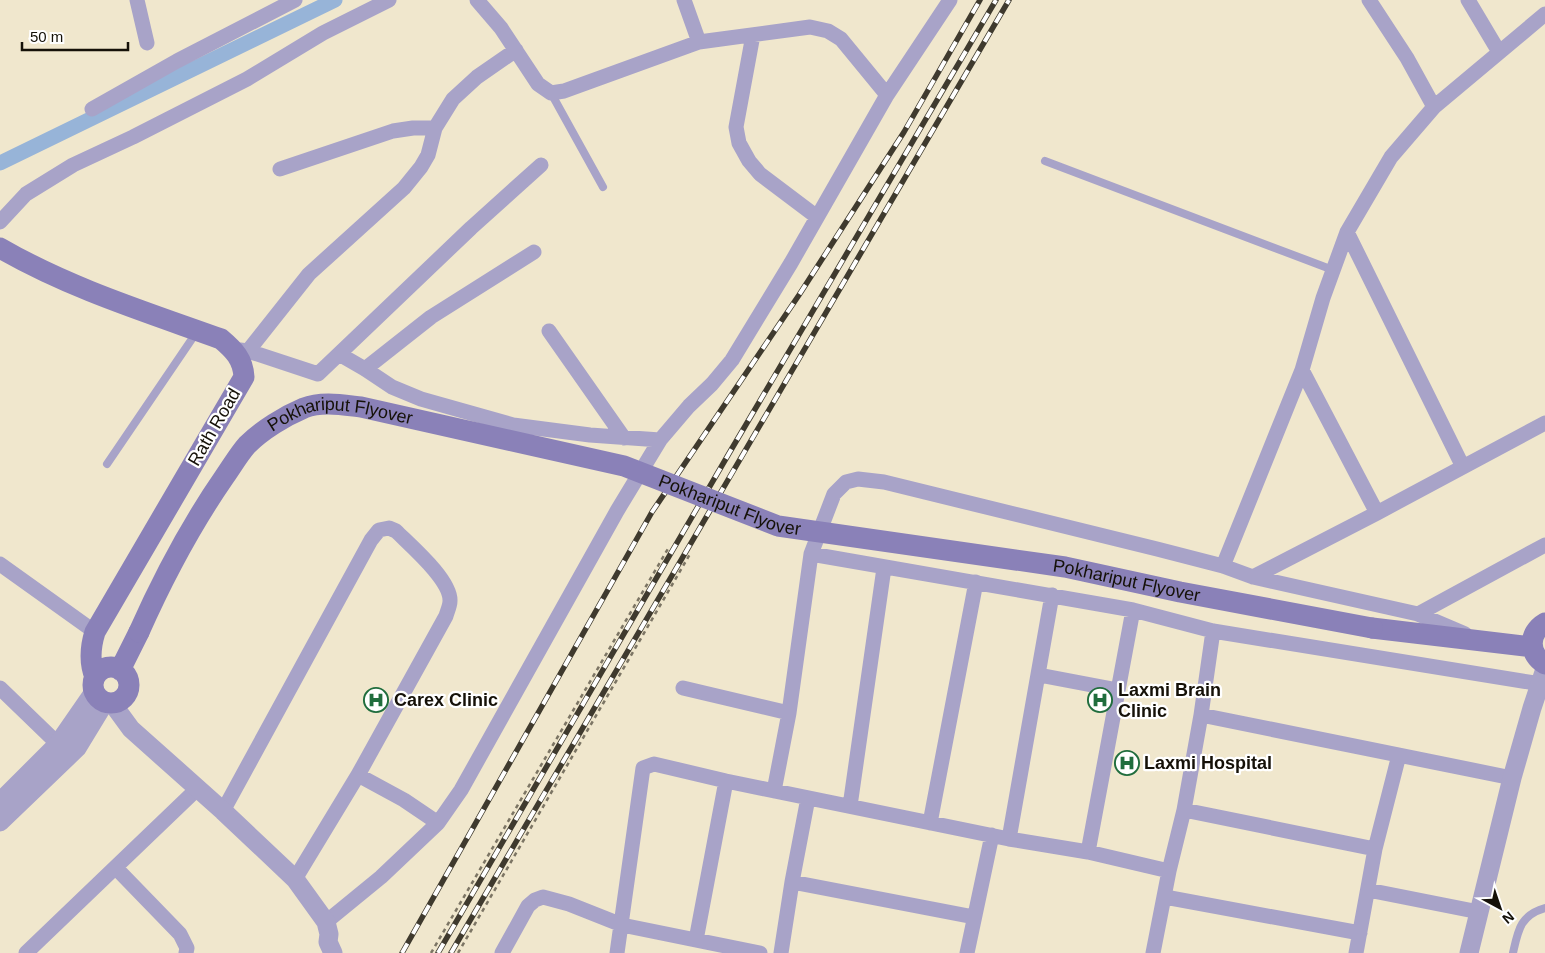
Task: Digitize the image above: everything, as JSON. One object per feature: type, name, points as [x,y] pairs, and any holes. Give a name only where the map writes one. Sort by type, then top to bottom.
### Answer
[{"type":"main road","points":[[0,248],[68,282],[221,339],[240,350]]},
{"type":"main road","name":"Rath Road","points":[[102,694],[90,660],[95,632],[244,377],[240,350]]},
{"type":"main road","name":"Pokhariput Flyover","points":[[120,670],[156,594],[183,543],[212,494],[246,446],[273,425],[305,408],[331,404],[361,407],[624,466],[778,526],[1065,567],[1180,592],[1372,628],[1532,647]]},
{"type":"main road","points":[[1544,672],[1534,654],[1532,639],[1535,632],[1545,623]]},
{"type":"main road","points":[[115,668],[128,678],[129,689],[123,699],[102,694],[103,669],[115,668]]},
{"type":"street","points":[[137,0],[147,43]]},
{"type":"street","points":[[92,109],[177,61],[295,0]]},
{"type":"street","points":[[0,222],[26,194],[73,164],[132,137],[246,79],[323,33],[389,0]]},
{"type":"street","points":[[477,0],[516,50],[538,84],[551,93],[564,91],[699,42],[810,27],[828,31],[841,39],[887,95]]},
{"type":"street","points":[[684,0],[699,42]]},
{"type":"street","points":[[326,922],[381,877],[438,823],[461,790],[617,511],[660,440],[732,360],[887,95],[950,0]]},
{"type":"street","points":[[1370,0],[1407,58],[1434,107]]},
{"type":"street","points":[[1468,0],[1499,52]]},
{"type":"street","points":[[1223,566],[1302,370],[1323,298],[1347,232],[1391,157],[1434,107],[1545,14]]},
{"type":"street","points":[[753,36],[736,127],[739,143],[749,161],[760,174],[817,217]]},
{"type":"street","points":[[516,50],[477,77],[453,99],[436,128],[428,155],[421,168],[404,188],[309,274],[240,350],[318,374],[471,228],[541,165]]},
{"type":"street","points":[[280,169],[392,131],[413,128],[436,128]]},
{"type":"street","points":[[1347,232],[1463,467]]},
{"type":"street","points":[[365,369],[431,317],[534,252]]},
{"type":"street","points":[[550,331],[624,438]]},
{"type":"street","points":[[339,354],[392,388],[421,399],[513,425],[624,438],[660,440]]},
{"type":"street","points":[[1302,370],[1377,513]]},
{"type":"street","points":[[1253,577],[1545,423]]},
{"type":"street","points":[[774,791],[789,713],[811,554],[834,494],[846,482],[858,479],[884,482],[1223,566],[1253,577],[1418,614],[1482,641]]},
{"type":"street","points":[[223,811],[371,540],[379,530],[389,528],[396,531],[436,572],[446,587],[450,600],[446,616],[358,775],[295,879]]},
{"type":"street","points":[[1418,614],[1545,545]]},
{"type":"street","points":[[811,554],[1132,610],[1213,631],[1544,672],[1512,778],[1469,953]]},
{"type":"street","points":[[0,564],[95,632]]},
{"type":"street","points":[[850,806],[884,568]]},
{"type":"street","points":[[930,823],[976,582]]},
{"type":"street","points":[[1009,839],[1052,595]]},
{"type":"street","points":[[1088,852],[1132,610]]},
{"type":"street","points":[[1152,953],[1184,810],[1201,715],[1213,631]]},
{"type":"street","points":[[1039,674],[1118,690]]},
{"type":"street","points":[[0,688],[58,744]]},
{"type":"street","points":[[683,688],[789,713]]},
{"type":"street","points":[[102,694],[131,728],[295,879],[326,922],[329,934],[327,950]]},
{"type":"street","points":[[0,822],[77,748],[89,730],[102,694]]},
{"type":"street","points":[[0,802],[58,744],[102,694]]},
{"type":"street","points":[[1201,715],[1512,778]]},
{"type":"street","points":[[1356,953],[1375,849],[1399,755]]},
{"type":"street","points":[[617,953],[642,768],[654,764],[726,781],[930,823],[1088,852],[1169,871]]},
{"type":"street","points":[[358,775],[404,800],[438,823]]},
{"type":"street","points":[[696,940],[726,781]]},
{"type":"street","points":[[26,953],[198,789]]},
{"type":"street","points":[[782,953],[792,882],[808,798]]},
{"type":"street","points":[[1184,810],[1375,849]]},
{"type":"street","points":[[967,953],[992,835]]},
{"type":"street","points":[[116,868],[180,934],[187,948],[186,953]]},
{"type":"street","points":[[792,882],[974,917]]},
{"type":"street","points":[[1368,890],[1479,912]]},
{"type":"street","points":[[502,953],[528,906],[535,900],[543,897],[569,904],[622,925],[760,953]]},
{"type":"street","points":[[1165,897],[1360,933]]},
{"type":"lane","points":[[551,93],[603,187]]},
{"type":"lane","points":[[1045,162],[1334,270]]},
{"type":"lane","points":[[107,464],[197,330]]},
{"type":"lane","points":[[1513,953],[1518,930],[1524,919],[1533,912],[1545,908]]},
{"type":"path","points":[[431,953],[668,547]]},
{"type":"path","points":[[458,953],[690,554]]},
{"type":"waterway","points":[[0,163],[335,0]]},
{"type":"railway","points":[[402,953],[652,512],[799,295],[904,132],[980,0]]},
{"type":"railway","points":[[438,953],[996,0]]},
{"type":"railway","points":[[451,953],[1009,0]]},
{"type":"place","name":"Carex Clinic","points":[[376,700]]},
{"type":"place","name":"Laxmi Brain Clinic","points":[[1100,700]]},
{"type":"place","name":"Laxmi Hospital","points":[[1127,763]]}]
